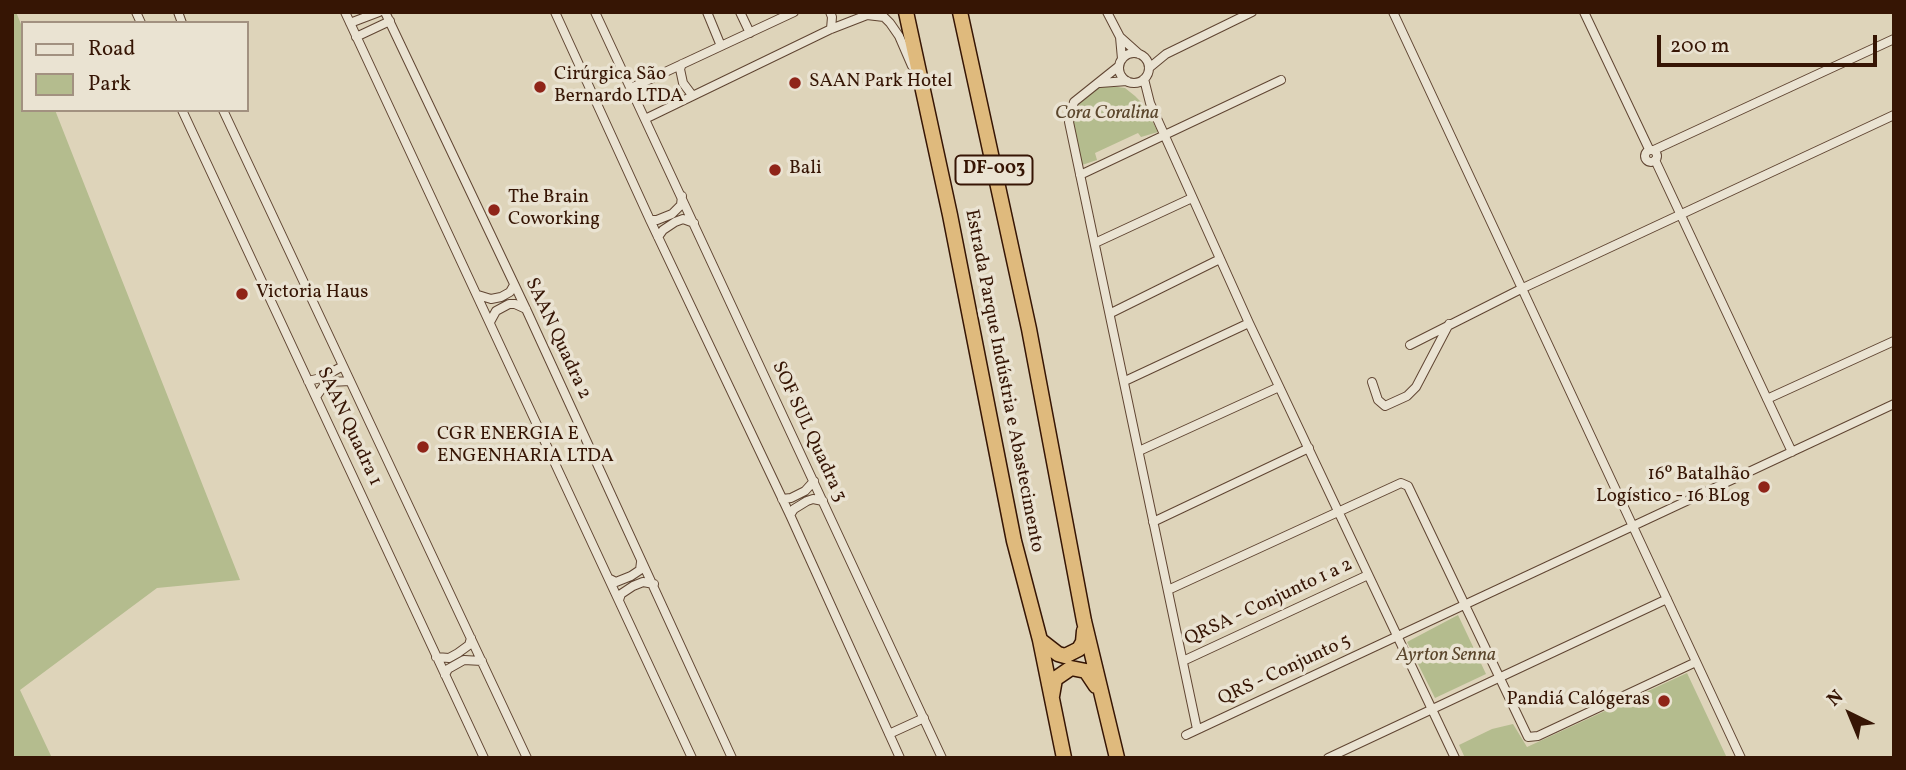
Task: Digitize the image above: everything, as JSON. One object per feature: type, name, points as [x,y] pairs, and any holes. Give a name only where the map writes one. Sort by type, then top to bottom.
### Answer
[{"type":"highway","name":"Estrada Parque Indústria e Abastecimento","points":[[906,12],[950,215],[1014,541],[1040,640],[1064,758]]},
{"type":"highway","name":"Estrada Parque Indústria e Abastecimento","points":[[960,12],[1029,329],[1084,621],[1117,758]]},
{"type":"highway","points":[[1040,640],[1058,654],[1072,653],[1083,642],[1084,621]]},
{"type":"highway","points":[[1051,704],[1055,679],[1071,668],[1086,671],[1101,693]]},
{"type":"street","points":[[345,12],[692,758]]},
{"type":"street","points":[[350,23],[380,12]]},
{"type":"street","name":"SAAN Quadra 2","points":[[385,12],[654,584],[732,758]]},
{"type":"street","name":"SOF SUL Quadra 3","points":[[594,12],[942,758]]},
{"type":"street","points":[[707,12],[721,46]]},
{"type":"street","points":[[740,12],[750,33]]},
{"type":"street","points":[[631,88],[794,12]]},
{"type":"street","points":[[830,12],[831,29]]},
{"type":"street","points":[[1107,12],[1120,37],[1147,61],[1149,68]]},
{"type":"street","points":[[1251,12],[1166,54],[1149,68],[1144,79],[1150,103],[1249,323],[1455,758]]},
{"type":"street","points":[[1392,12],[1741,758]]},
{"type":"street","points":[[1584,12],[1651,150],[1657,154],[1655,160],[1792,452]]},
{"type":"street","points":[[558,14],[650,220],[790,515],[900,758]]},
{"type":"street","points":[[645,119],[831,29],[867,15],[884,17],[899,36],[922,89]]},
{"type":"street","points":[[356,37],[390,22]]},
{"type":"street","points":[[1120,37],[1121,75],[1150,103]]},
{"type":"street","points":[[1651,150],[1894,39]]},
{"type":"street","points":[[1166,54],[1130,54],[1100,83],[1080,96],[1069,114],[1198,729]]},
{"type":"street","points":[[682,64],[680,75],[692,95]]},
{"type":"street","points":[[1100,83],[1144,79]]},
{"type":"street","points":[[1080,175],[1281,80]]},
{"type":"street","name":"SAAN Quadra 1","points":[[183,112],[484,758]]},
{"type":"street","points":[[224,112],[527,758]]},
{"type":"street","points":[[1410,345],[1523,288],[1894,115]]},
{"type":"street","points":[[650,220],[672,214],[681,205],[682,196]]},
{"type":"street","points":[[1095,243],[1192,198]]},
{"type":"street","points":[[658,237],[674,222],[683,219],[694,223]]},
{"type":"street","points":[[1111,313],[1220,259]]},
{"type":"street","points":[[478,295],[491,299],[501,297],[510,292],[514,285]]},
{"type":"street","points":[[490,322],[496,312],[509,304],[526,309]]},
{"type":"street","points":[[1125,381],[1249,323]]},
{"type":"street","points":[[1372,382],[1378,400],[1385,406],[1407,396],[1416,387],[1449,324]]},
{"type":"street","points":[[1767,399],[1894,341]]},
{"type":"street","points":[[308,380],[321,378],[343,366]]},
{"type":"street","points":[[316,397],[330,382],[350,381]]},
{"type":"street","points":[[1139,451],[1279,387]]},
{"type":"street","name":"QRS - Conjunto 5","points":[[1186,735],[1894,404]]},
{"type":"street","points":[[1153,522],[1309,448]]},
{"type":"street","points":[[782,499],[805,491],[814,481]]},
{"type":"street","points":[[1168,590],[1399,483],[1408,486],[1523,729],[1532,738],[1696,662]]},
{"type":"street","points":[[790,515],[793,509],[807,501],[823,501]]},
{"type":"street","points":[[610,579],[616,582],[636,573],[642,566],[641,560]]},
{"type":"street","name":"QRSA - Conjunto 1 a 2","points":[[1183,660],[1368,575]]},
{"type":"street","points":[[619,600],[621,594],[633,586],[643,582],[654,584]]},
{"type":"street","points":[[1328,758],[1667,599]]},
{"type":"street","points":[[436,657],[449,657],[458,653],[469,645],[471,638]]},
{"type":"street","points":[[445,675],[448,668],[464,660],[482,661]]},
{"type":"street","points":[[889,734],[924,718]]},
{"type":"green space","points":[[12,12],[16,12],[21,24],[21,112],[56,112],[240,580],[157,588],[20,690],[52,758],[12,758]]},
{"type":"green space","name":"Cora Coralina","points":[[1104,85],[1125,88],[1135,96],[1144,105],[1158,132],[1141,137],[1138,133],[1095,153],[1097,160],[1082,165],[1072,126],[1074,108],[1097,87]]},
{"type":"green space","name":"Ayrton Senna","points":[[1458,615],[1486,674],[1435,698],[1407,642]]},
{"type":"green space","name":"Pandiá Calógeras","points":[[1687,673],[1727,758],[1465,758],[1459,745],[1492,729],[1513,724],[1527,747]]},
{"type":"place","name":"SAAN Park Hotel","points":[[795,83]]},
{"type":"place","name":"Cirúrgica São Bernardo LTDA","points":[[540,87]]},
{"type":"place","name":"Bali","points":[[775,170]]},
{"type":"place","name":"The Brain Coworking","points":[[494,210]]},
{"type":"place","name":"Victoria Haus","points":[[242,294]]},
{"type":"place","name":"CGR ENERGIA E ENGENHARIA LTDA","points":[[423,447]]},
{"type":"place","name":"16º Batalhão Logístico - 16 BLog","points":[[1764,487]]},
{"type":"place","name":"Pandiá Calógeras","points":[[1664,701]]}]
